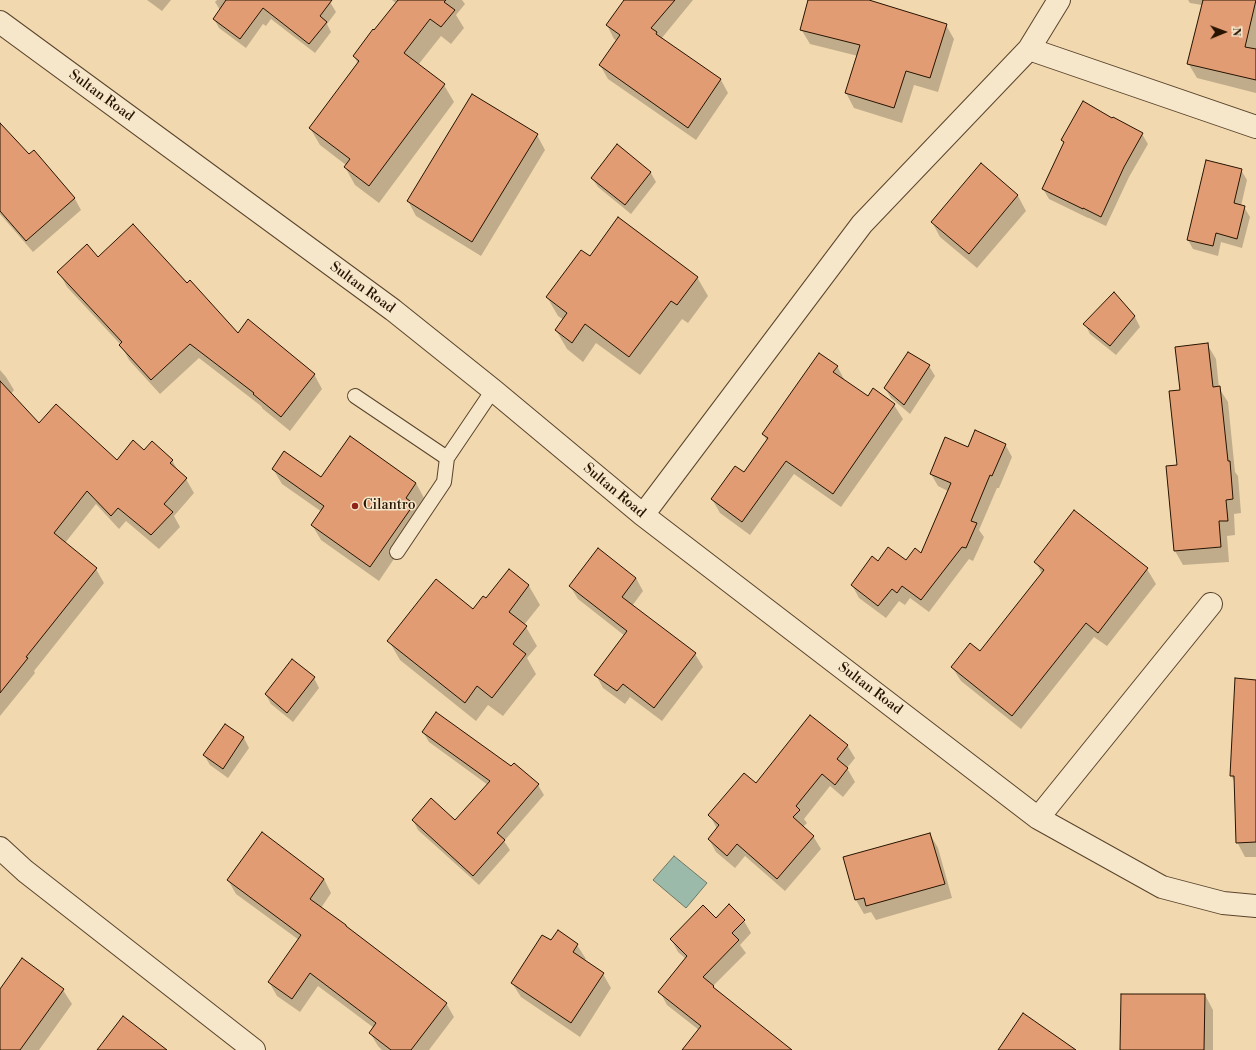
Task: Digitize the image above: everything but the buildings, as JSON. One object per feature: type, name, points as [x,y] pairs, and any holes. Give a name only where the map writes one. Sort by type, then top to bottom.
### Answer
[{"type":"street","points":[[643,515],[862,224],[1028,49],[1059,0]]},
{"type":"street","name":"Sultan Road","points":[[0,22],[393,310],[493,390],[643,515],[1038,818],[1162,887],[1223,903],[1256,906]]},
{"type":"street","points":[[1028,49],[1256,127]]},
{"type":"street","points":[[1038,818],[1212,604]]},
{"type":"street","points":[[0,848],[254,1050]]},
{"type":"lane","points":[[398,552],[444,482],[447,458],[493,390]]},
{"type":"lane","points":[[355,396],[447,458]]},
{"type":"shaded area","points":[[674,856],[707,883],[686,908],[653,880]]},
{"type":"place","name":"Cilantro","points":[[355,506]]}]
